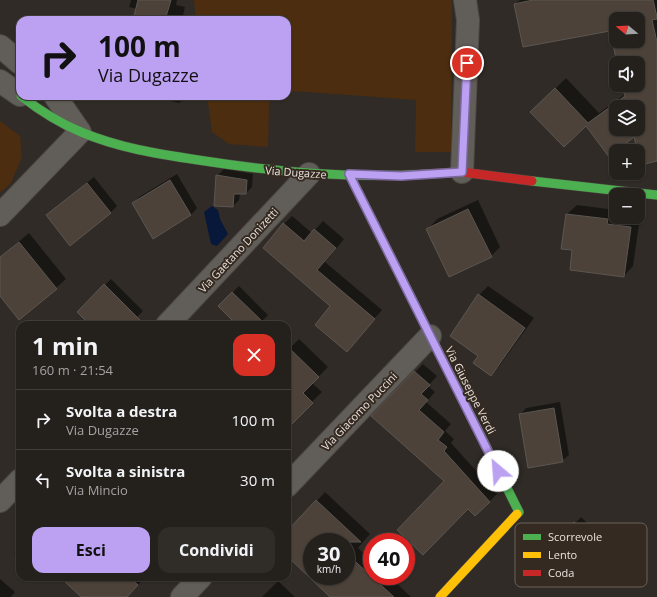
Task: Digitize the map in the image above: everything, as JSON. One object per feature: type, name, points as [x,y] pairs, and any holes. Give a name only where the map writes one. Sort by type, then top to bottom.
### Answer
[{"type":"street","points":[[462,172],[468,20],[465,0]]},
{"type":"street","points":[[0,46],[16,60]]},
{"type":"street","name":"Via Dugazze","points":[[0,81],[16,92]]},
{"type":"street","name":"Via Dugazze","points":[[26,100],[40,110],[80,132],[134,150],[262,170],[310,174],[401,176],[462,172],[566,186],[657,195]]},
{"type":"street","points":[[0,215],[80,132],[57,100]]},
{"type":"street","name":"Via Gaetano Donizetti","points":[[171,321],[310,174]]},
{"type":"street","name":"Via Giuseppe Verdi","points":[[349,174],[519,512],[440,597]]},
{"type":"street","name":"Via Giacomo Puccini","points":[[291,482],[430,336]]},
{"type":"street","points":[[0,501],[16,484]]},
{"type":"street","points":[[182,597],[197,581]]},
{"type":"shaded area","points":[[194,0],[452,0],[451,152],[415,152],[416,100],[294,91],[291,92],[291,16],[196,16]]},
{"type":"shaded area","points":[[208,100],[274,100],[269,102],[268,147],[229,144],[212,132]]},
{"type":"shaded area","points":[[0,121],[20,136],[22,157],[11,183],[0,193]]},
{"type":"water","points":[[212,206],[218,210],[220,219],[228,234],[217,246],[211,244],[204,212]]},
{"type":"building","points":[[138,0],[171,0],[166,16],[134,16]]},
{"type":"building","points":[[533,0],[653,0],[657,17],[657,19],[652,20],[657,42],[657,161],[645,164],[645,144],[636,144],[634,137],[625,144],[609,144],[609,157],[586,126],[564,147],[530,112],[555,88],[588,123],[609,108],[609,136],[645,136],[645,100],[620,100],[625,96],[624,92],[645,92],[645,56],[615,56],[614,48],[645,48],[645,12],[609,12],[609,31],[523,47],[514,4]]},
{"type":"building","points":[[216,175],[247,180],[246,194],[234,194],[233,207],[214,206]]},
{"type":"building","points":[[170,180],[191,215],[153,239],[132,203]]},
{"type":"building","points":[[87,183],[111,213],[70,246],[46,215]]},
{"type":"building","points":[[468,209],[492,257],[449,277],[426,229]]},
{"type":"building","points":[[566,214],[608,219],[607,224],[631,227],[624,277],[570,270],[572,250],[561,249]]},
{"type":"building","points":[[283,223],[304,241],[314,229],[336,248],[317,270],[375,319],[347,352],[315,325],[330,306],[263,248]]},
{"type":"building","points":[[19,242],[57,289],[19,320],[0,296],[0,257]]},
{"type":"building","points":[[104,284],[141,321],[86,321],[77,312]]},
{"type":"building","points":[[232,292],[262,321],[233,321],[218,306]]},
{"type":"building","points":[[478,294],[525,328],[491,376],[473,363],[478,356],[450,336]]},
{"type":"building","points":[[291,350],[319,377],[303,393],[313,403],[291,425]]},
{"type":"building","points":[[414,371],[430,385],[421,394],[428,400],[419,410],[444,432],[438,440],[447,447],[444,451],[490,502],[475,516],[468,509],[423,555],[415,547],[415,533],[400,533],[397,530],[444,481],[371,416]]},
{"type":"building","points":[[554,408],[563,462],[528,468],[519,414]]},
{"type":"building","points":[[316,500],[351,533],[303,533],[303,571],[291,560],[291,527]]},
{"type":"building","points":[[355,536],[361,542],[355,542]]},
{"type":"building","points":[[355,561],[363,569],[363,585],[381,585],[394,597],[330,597],[317,585],[355,585]]},
{"type":"building","points":[[64,581],[134,581],[138,585],[127,597],[81,597]]},
{"type":"traffic: fast","points":[[27,100],[65,125],[95,138],[153,153],[284,171],[370,176],[428,174]]},
{"type":"traffic: fast","points":[[349,174],[519,512],[517,514]]},
{"type":"traffic: fast","points":[[532,181],[657,195]]},
{"type":"traffic: slow","points":[[440,597],[517,514]]},
{"type":"traffic: jam","points":[[428,174],[462,172],[532,181]]},
{"type":"route","points":[[467,63],[462,172],[401,176],[349,174],[498,471]]}]
